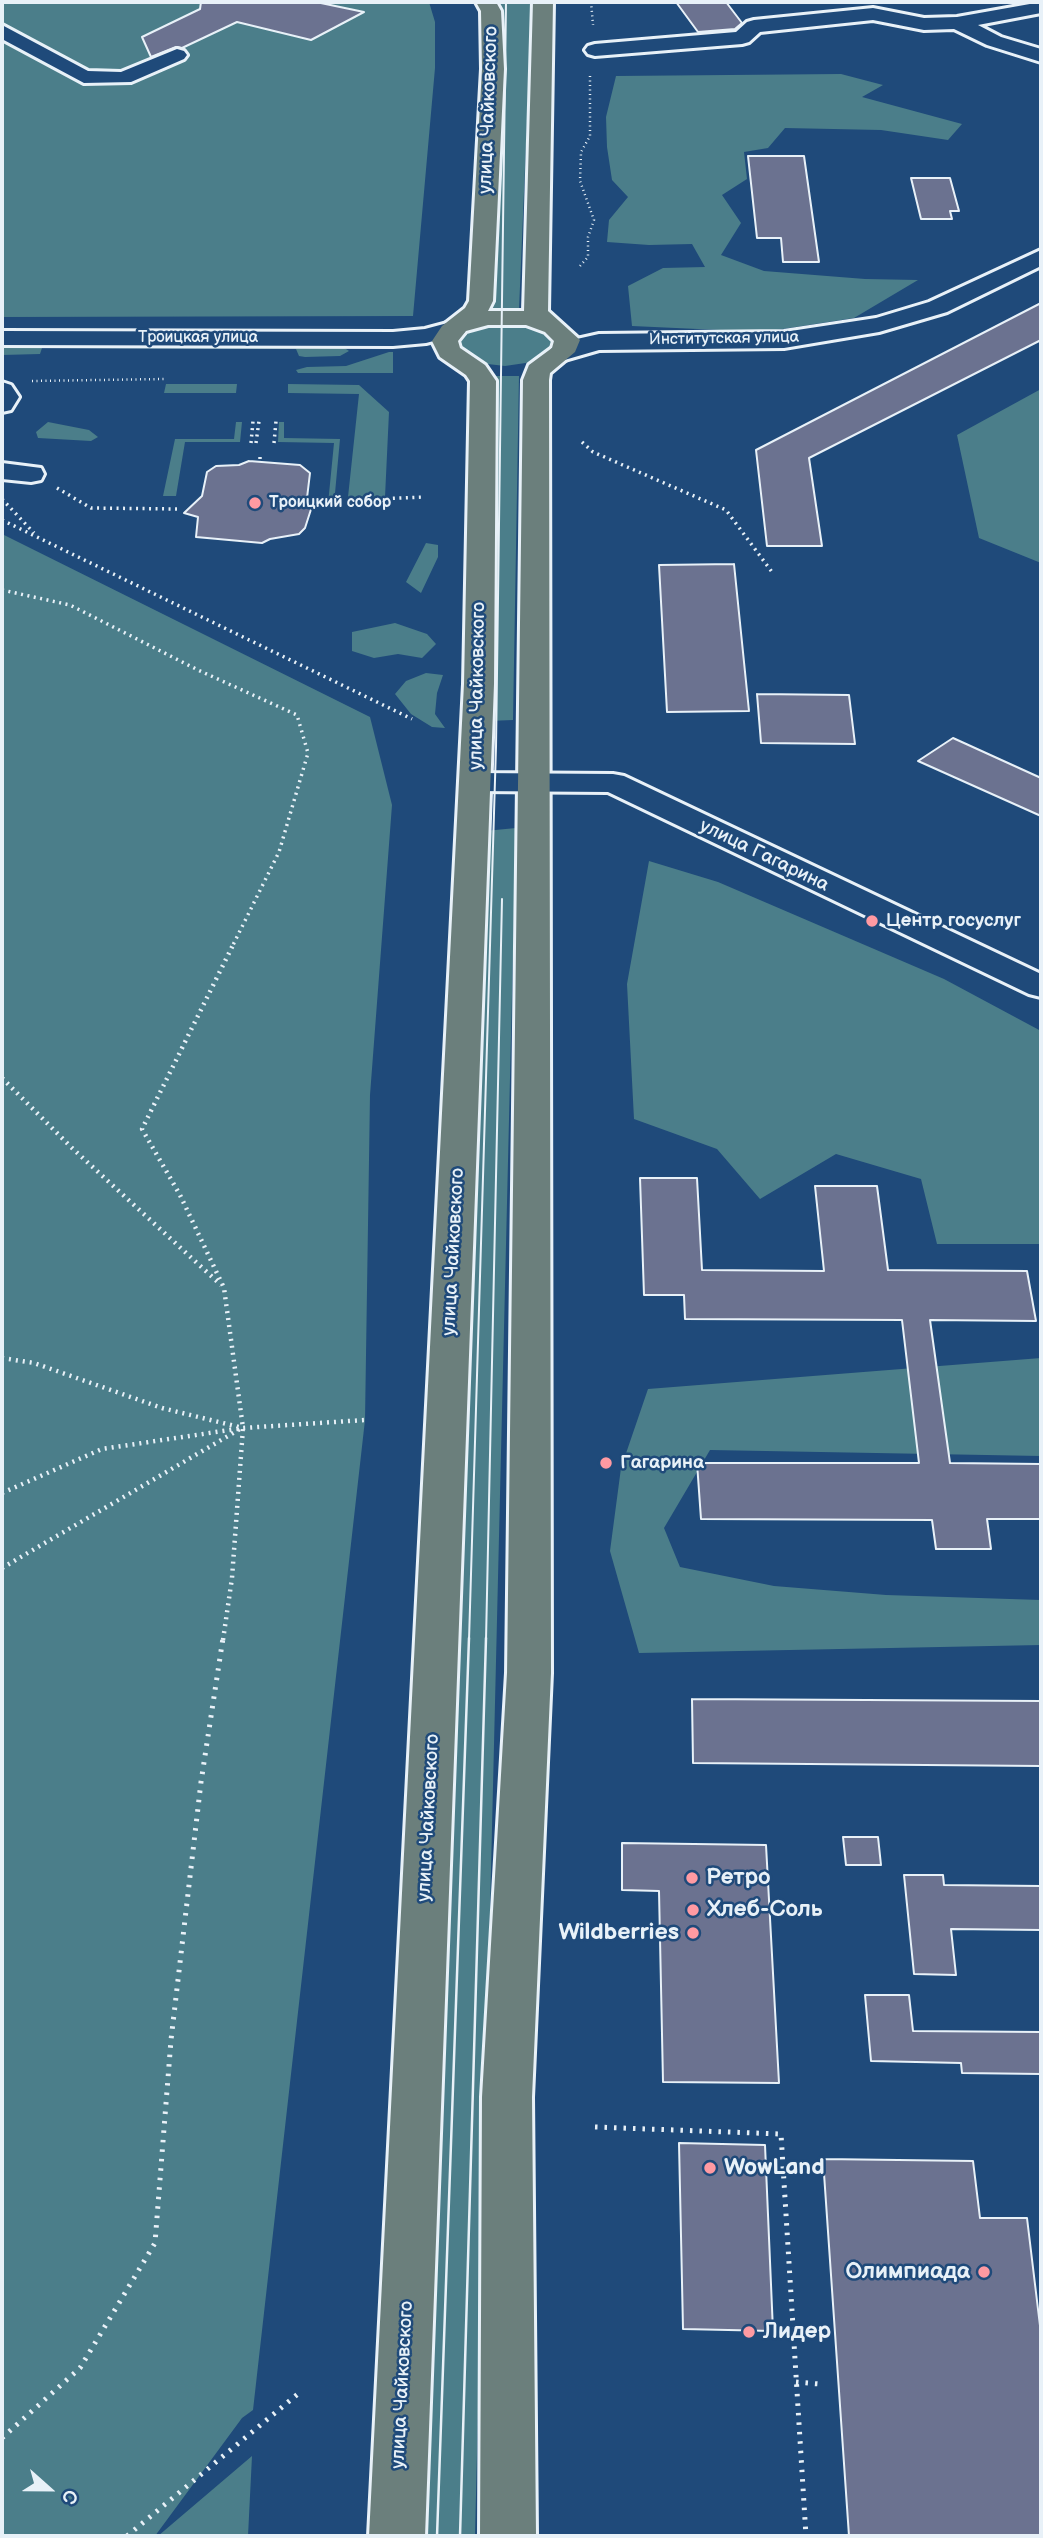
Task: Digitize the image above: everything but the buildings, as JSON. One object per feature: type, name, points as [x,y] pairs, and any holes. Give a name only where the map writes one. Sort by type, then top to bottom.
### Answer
[{"type":"main road","name":"улица Чайковского","points":[[458,326],[475,312],[481,301],[493,69],[492,11],[486,2]]},
{"type":"main road","points":[[543,2],[536,313],[567,340],[566,347],[534,365],[474,365],[454,356],[446,348],[445,341],[458,326],[496,317],[545,323]]},
{"type":"main road","name":"улица Чайковского","points":[[397,2536],[475,782],[483,385],[479,374],[454,356]]},
{"type":"main road","points":[[508,2536],[507,2097],[529,1673],[534,365]]},
{"type":"street","points":[[595,50],[742,38],[754,26],[873,14],[924,24],[957,23],[1041,6]]},
{"type":"street","points":[[957,23],[994,41],[1041,56]]},
{"type":"street","points":[[2,31],[84,77],[124,78],[177,55]]},
{"type":"street","name":"Институтская улица","points":[[534,365],[581,345],[619,341],[784,340],[879,325],[938,307],[1041,257]]},
{"type":"street","points":[[545,323],[580,336],[619,341]]},
{"type":"street","points":[[393,339],[426,337],[458,326]]},
{"type":"street","name":"Троицкая улица","points":[[2,338],[393,339]]},
{"type":"street","points":[[393,339],[427,345],[454,356]]},
{"type":"street","points":[[2,404],[11,386]]},
{"type":"street","points":[[2,471],[32,474]]},
{"type":"street","name":"улица Гагарина","points":[[475,782],[613,783],[1041,987]]},
{"type":"path","points":[[580,266],[588,257],[588,237],[594,220],[580,181],[580,160],[590,136],[589,69],[596,54],[595,50]]},
{"type":"path","points":[[11,386],[164,379]]},
{"type":"path","points":[[253,421],[254,443],[259,421]]},
{"type":"path","points":[[274,443],[276,421]]},
{"type":"path","points":[[582,442],[593,452],[726,510],[772,572]]},
{"type":"path","points":[[32,474],[91,508],[177,509]]},
{"type":"path","points":[[322,508],[374,499],[424,497]]},
{"type":"path","points":[[2,499],[37,536]]},
{"type":"path","points":[[2,520],[412,719]]},
{"type":"path","points":[[2,590],[70,605],[198,670],[297,715],[308,753],[278,852],[142,1129],[180,1195],[224,1288],[243,1428],[232,1578],[201,1782],[171,2040],[155,2243],[80,2368],[2,2438]]},
{"type":"path","points":[[2,1077],[72,1148],[224,1288]]},
{"type":"path","points":[[2,1358],[34,1363],[162,1408],[243,1428]]},
{"type":"path","points":[[2,1493],[102,1449],[243,1428],[365,1420]]},
{"type":"path","points":[[2,1568],[243,1428]]},
{"type":"path","points":[[595,2127],[781,2134],[806,2536]]},
{"type":"path","points":[[796,2382],[820,2384]]},
{"type":"path","points":[[127,2536],[299,2393]]},
{"type":"green space","points":[[2,2],[429,2],[435,22],[435,68],[413,316],[2,317]]},
{"type":"green space","points":[[498,2],[532,2],[519,310],[491,310],[502,10]]},
{"type":"green space","points":[[841,74],[883,85],[862,97],[962,124],[948,140],[881,130],[785,128],[768,148],[744,152],[747,179],[722,195],[741,223],[721,255],[764,271],[918,280],[854,318],[763,332],[632,326],[628,286],[663,268],[705,267],[692,244],[607,242],[609,220],[628,197],[612,180],[607,147],[606,117],[616,76]]},
{"type":"green space","points":[[525,320],[561,341],[539,361],[505,366],[479,363],[465,358],[451,340],[466,326]]},
{"type":"green space","points":[[2,345],[343,347],[349,351],[340,356],[305,357],[299,356],[296,349],[42,348],[40,354],[2,355]]},
{"type":"green space","points":[[393,352],[393,373],[298,373],[296,370],[307,367],[346,366]]},
{"type":"green space","points":[[494,376],[519,376],[513,720],[488,721]]},
{"type":"green space","points":[[166,384],[237,384],[236,393],[164,393]]},
{"type":"green space","points":[[288,384],[359,385],[389,412],[385,497],[348,497],[359,394],[288,393]]},
{"type":"green space","points":[[1041,389],[1041,563],[979,538],[957,435]]},
{"type":"green space","points":[[48,422],[89,430],[98,437],[91,441],[38,438],[36,432]]},
{"type":"green space","points":[[236,422],[242,422],[240,442],[185,442],[176,496],[163,496],[175,439],[234,439]]},
{"type":"green space","points":[[279,422],[284,422],[284,438],[340,439],[334,504],[328,504],[334,443],[278,442]]},
{"type":"green space","points":[[2,534],[370,717],[392,805],[370,1095],[365,1420],[253,2410],[242,2418],[155,2536],[2,2536]]},
{"type":"green space","points":[[426,543],[438,545],[438,557],[421,593],[406,582]]},
{"type":"green space","points":[[395,623],[427,634],[436,644],[422,658],[398,654],[374,658],[352,651],[352,632]]},
{"type":"green space","points":[[426,673],[443,675],[437,693],[435,714],[445,728],[432,727],[411,714],[395,694],[406,681]]},
{"type":"green space","points":[[516,828],[475,2536],[422,2536],[485,831]]},
{"type":"green space","points":[[649,861],[718,882],[944,979],[1041,1031],[1041,1244],[937,1244],[921,1179],[836,1154],[760,1199],[717,1149],[634,1119],[627,984]]},
{"type":"green space","points":[[1041,1358],[1041,1456],[710,1450],[664,1528],[680,1567],[774,1586],[886,1595],[1041,1600],[1041,1645],[639,1653],[610,1551],[621,1468],[648,1389]]},
{"type":"green space","points":[[252,2456],[248,2536],[158,2536]]},
{"type":"tram line","points":[[469,1640],[496,747],[506,2]]},
{"type":"tram line","points":[[486,1640],[502,899]]},
{"type":"tram line","points":[[437,2536],[469,1638]]},
{"type":"tram line","points":[[460,2536],[486,1638]]},
{"type":"place","name":"Троицкий собор","points":[[255,503]]},
{"type":"place","name":"Центр госуслуг","points":[[872,921]]},
{"type":"place","name":"Гагарина","points":[[606,1463]]},
{"type":"place","name":"Ретро","points":[[692,1878]]},
{"type":"place","name":"Хлеб-Соль","points":[[693,1910]]},
{"type":"place","name":"Wildberries","points":[[693,1933]]},
{"type":"place","name":"WowLand","points":[[710,2168]]},
{"type":"place","name":"Олимпиада","points":[[984,2272]]},
{"type":"place","name":"Лидер","points":[[749,2332]]}]
